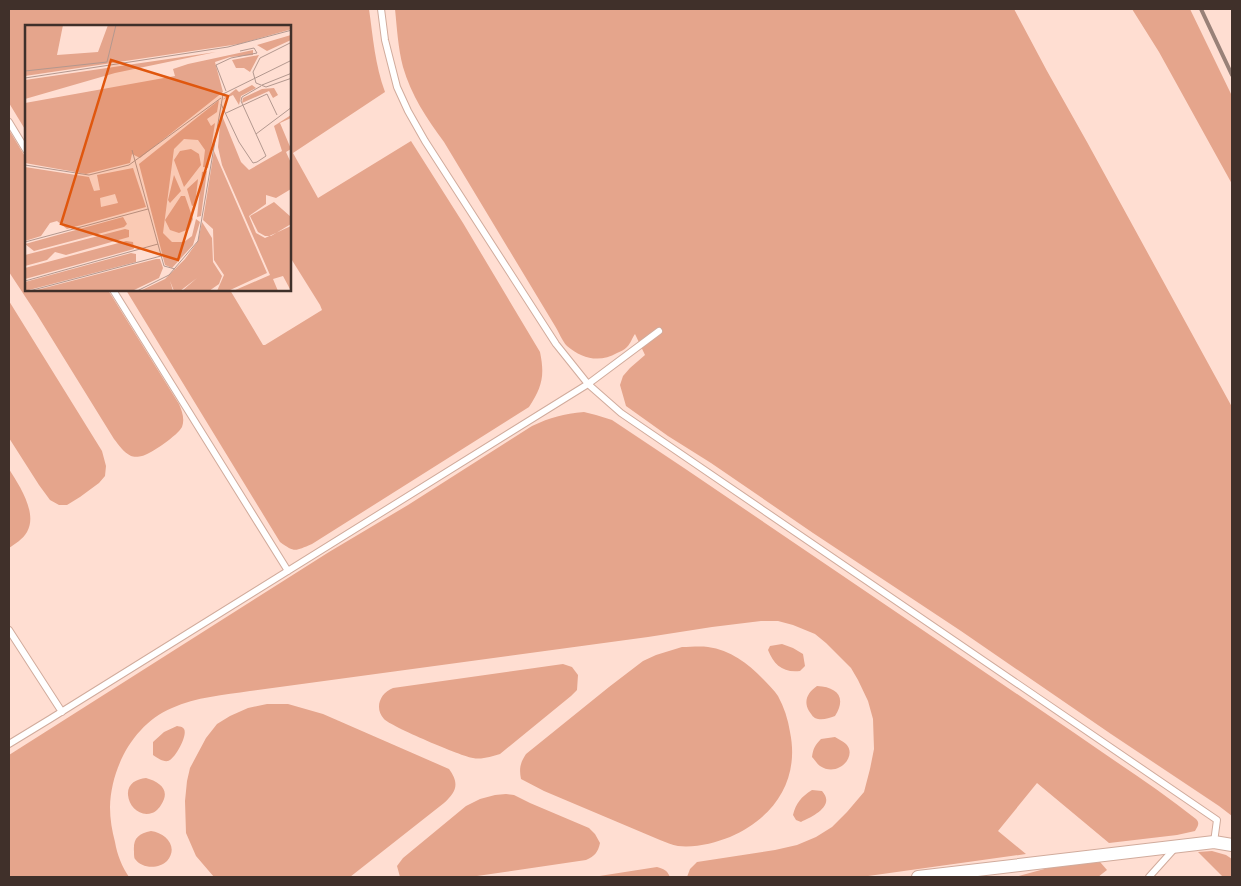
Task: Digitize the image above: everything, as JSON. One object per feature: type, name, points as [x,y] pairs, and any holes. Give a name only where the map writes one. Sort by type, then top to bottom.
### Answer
[{"type":"street","points":[[918,877],[1214,842],[1232,845]]},
{"type":"lane","points":[[381,9],[385,40],[397,87],[421,134],[556,344],[588,384],[621,413],[1217,820],[1214,842]]},
{"type":"lane","points":[[9,122],[25,148]]},
{"type":"lane","points":[[114,291],[288,571]]},
{"type":"lane","points":[[9,744],[588,384],[660,331]]},
{"type":"lane","points":[[9,630],[62,712]]},
{"type":"lane","points":[[1149,877],[1176,847]]},
{"type":"shaded area","points":[[9,9],[369,9],[377,61],[385,92],[293,153],[318,198],[411,141],[463,223],[540,352],[542,375],[537,393],[529,407],[312,544],[295,550],[289,548],[280,542],[127,291],[231,291],[263,345],[322,310],[291,259],[291,25],[25,25],[25,129],[9,103]]},
{"type":"shaded area","points":[[395,9],[1014,9],[1232,407],[1232,816],[626,406],[620,385],[623,376],[645,355],[635,334],[625,349],[611,356],[598,359],[585,357],[565,344],[415,97],[401,60]]},
{"type":"shaded area","points":[[1132,9],[1190,9],[1232,96],[1232,184],[1159,52]]},
{"type":"shaded area","points":[[9,130],[25,156],[25,291],[109,291],[179,404],[183,418],[180,430],[146,455],[135,457],[123,450],[114,439],[9,272]]},
{"type":"shaded area","points":[[9,301],[102,451],[106,466],[105,476],[99,483],[67,505],[59,505],[50,500],[9,438]]},
{"type":"shaded area","points":[[584,412],[612,420],[1151,785],[1196,819],[1198,825],[1195,831],[1109,843],[1037,783],[998,831],[1026,854],[861,877],[687,877],[690,869],[697,862],[775,850],[797,845],[816,837],[832,827],[864,792],[874,749],[873,719],[868,701],[851,668],[815,634],[778,621],[761,621],[230,694],[181,704],[158,715],[136,736],[120,762],[115,777],[111,792],[111,825],[118,856],[129,877],[9,877],[9,755],[532,426],[557,416]]},
{"type":"shaded area","points":[[9,469],[26,499],[29,508],[30,524],[25,535],[9,548]]},
{"type":"shaded area","points":[[782,644],[803,654],[805,666],[800,671],[784,669],[773,660],[768,650],[770,646]]},
{"type":"shaded area","points":[[682,647],[705,647],[731,654],[751,668],[769,685],[782,704],[790,732],[791,766],[787,781],[780,795],[771,808],[759,819],[746,829],[724,839],[698,846],[678,846],[544,791],[521,779],[520,766],[526,754],[643,661]]},
{"type":"shaded area","points":[[563,664],[572,667],[578,675],[577,690],[500,754],[490,757],[473,758],[442,747],[389,723],[384,719],[379,710],[382,697],[388,690],[393,688]]},
{"type":"shaded area","points":[[817,686],[830,688],[838,694],[840,703],[835,716],[818,719],[809,711],[806,704],[807,697]]},
{"type":"shaded area","points":[[267,704],[288,704],[323,714],[449,769],[455,779],[454,791],[444,803],[350,877],[214,877],[196,856],[186,833],[185,801],[190,768],[206,738],[217,724],[248,708]]},
{"type":"shaded area","points":[[177,726],[184,729],[183,741],[171,759],[168,761],[160,760],[153,755],[153,742],[164,732]]},
{"type":"shaded area","points":[[835,737],[846,744],[850,754],[844,764],[833,769],[827,769],[819,765],[812,757],[813,752],[821,739]]},
{"type":"shaded area","points":[[146,778],[160,784],[165,795],[158,809],[148,814],[143,814],[130,803],[128,791],[133,783]]},
{"type":"shaded area","points":[[812,790],[822,791],[826,796],[824,806],[806,820],[801,822],[796,820],[793,815],[797,804]]},
{"type":"shaded area","points":[[506,794],[514,795],[589,828],[600,843],[597,851],[586,860],[470,877],[400,877],[397,866],[403,858],[466,806],[480,799]]},
{"type":"shaded area","points":[[151,831],[166,838],[172,851],[164,864],[155,867],[142,865],[134,857],[134,843],[137,837]]},
{"type":"shaded area","points":[[1212,851],[1232,859],[1232,877],[1223,877],[1198,852]]},
{"type":"shaded area","points":[[1100,862],[1107,870],[1098,877],[1015,877],[1048,868]]},
{"type":"shaded area","points":[[657,867],[665,870],[670,877],[593,877]]},
{"type":"railway","points":[[1201,9],[1232,75]]}]
